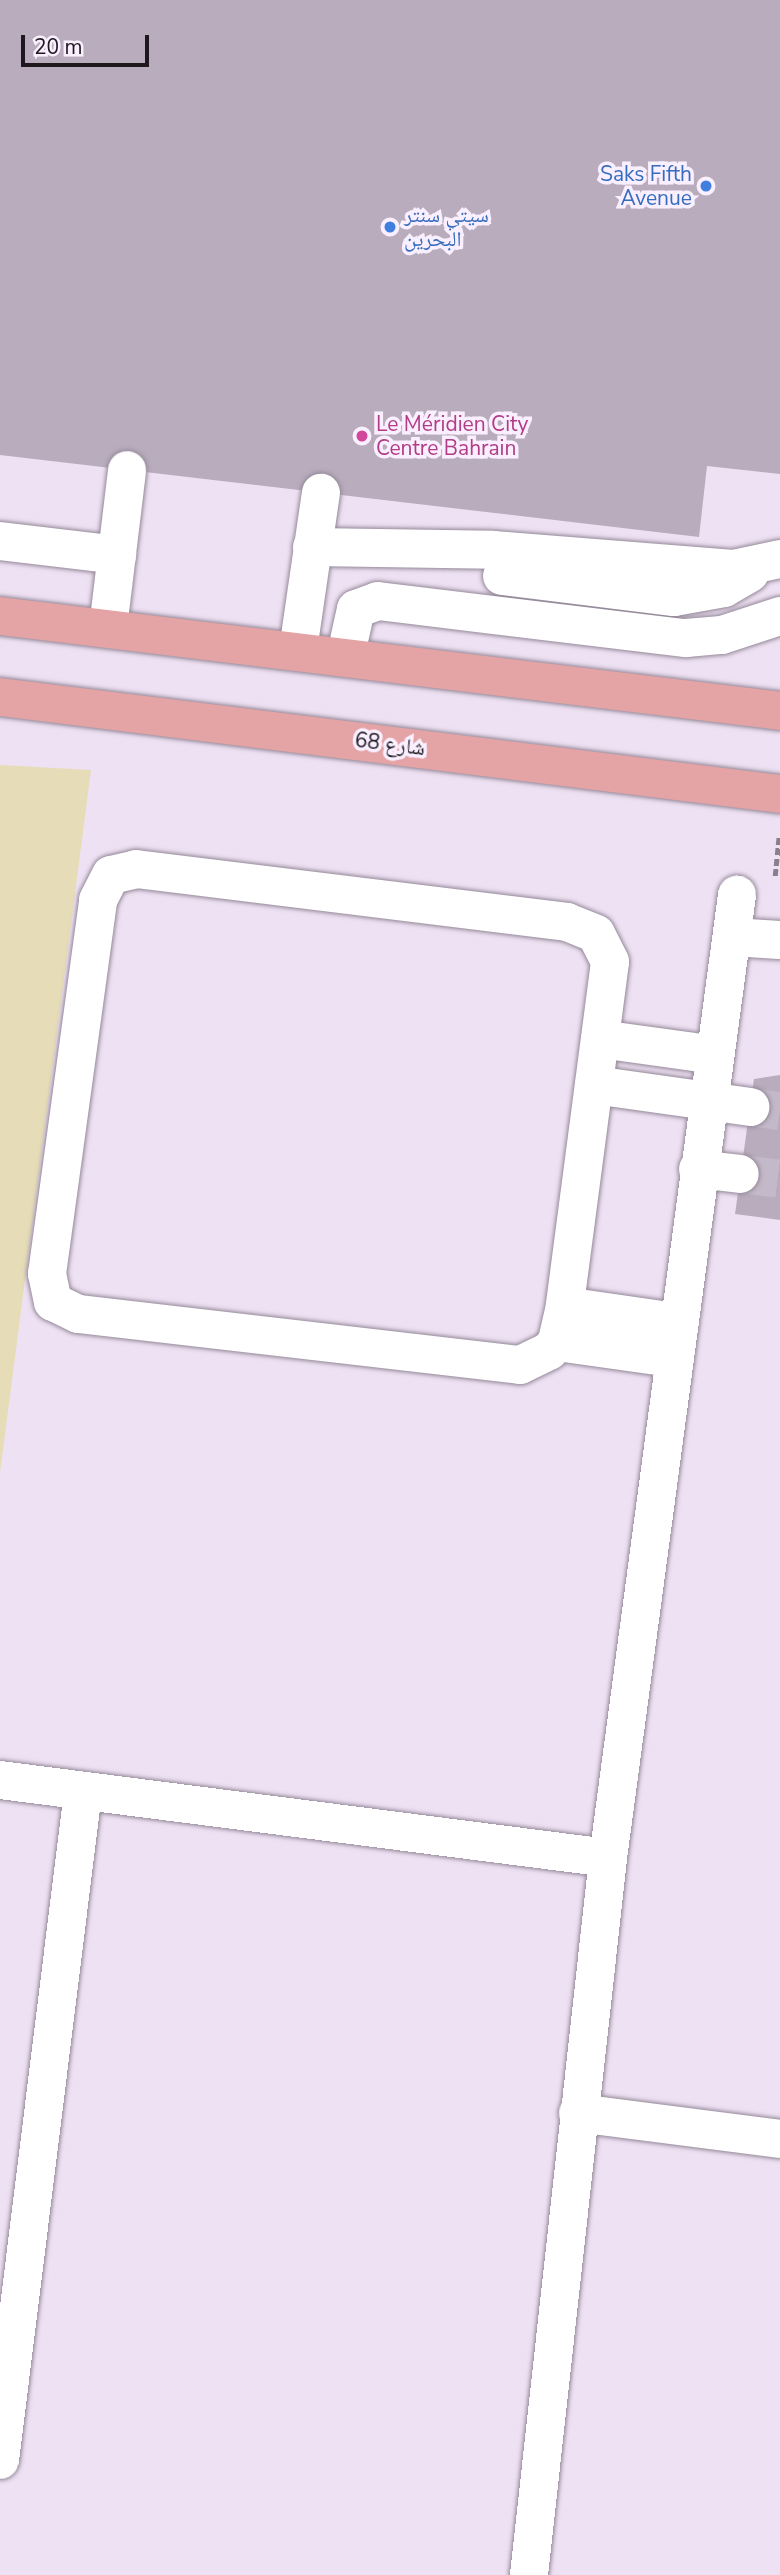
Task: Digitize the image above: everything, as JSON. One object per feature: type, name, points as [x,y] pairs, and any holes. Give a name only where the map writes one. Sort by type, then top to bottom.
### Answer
[{"type":"main road","points":[[0,616],[346,654],[780,711]]},
{"type":"main road","name":"شارع 68","points":[[0,697],[780,794]]},
{"type":"street","points":[[108,628],[127,470]]},
{"type":"street","points":[[298,650],[321,493]]},
{"type":"street","points":[[0,541],[117,555]]},
{"type":"street","points":[[312,547],[438,552],[493,550],[723,569],[770,562]]},
{"type":"street","points":[[346,654],[356,609],[378,601],[687,638],[722,635],[780,616]]},
{"type":"street","points":[[136,869],[583,925],[601,940],[610,962],[594,1085],[561,1324],[535,1361],[520,1365],[78,1314],[53,1301],[47,1274],[102,886],[111,875],[136,869]]},
{"type":"street","points":[[529,2575],[608,1858],[673,1340],[737,895]]},
{"type":"street","points":[[732,937],[780,940]]},
{"type":"street","points":[[600,1039],[715,1055]]},
{"type":"street","points":[[594,1085],[750,1107]]},
{"type":"street","points":[[698,1168],[740,1174]]},
{"type":"street","points":[[561,1324],[673,1340]]},
{"type":"street","points":[[0,1780],[608,1858]]},
{"type":"street","points":[[0,2460],[83,1792]]},
{"type":"street","points":[[579,2113],[780,2139]]},
{"type":"sand","points":[[0,765],[91,770],[0,1473]]},
{"type":"building","name":"سيتي سنتر البحرين","points":[[0,0],[780,0],[780,474],[707,466],[699,537],[0,455]]},
{"type":"building","points":[[780,1075],[780,1220],[735,1214],[754,1079]]},
{"type":"tunnel","points":[[750,1107],[780,1111]]},
{"type":"tunnel","points":[[740,1174],[780,1179]]},
{"type":"place","name":"Saks Fifth Avenue","points":[[706,186]]},
{"type":"place","name":"سيتي سنتر البحرين","points":[[390,227]]},
{"type":"place","name":"Le Méridien City Centre Bahrain","points":[[362,436]]}]
